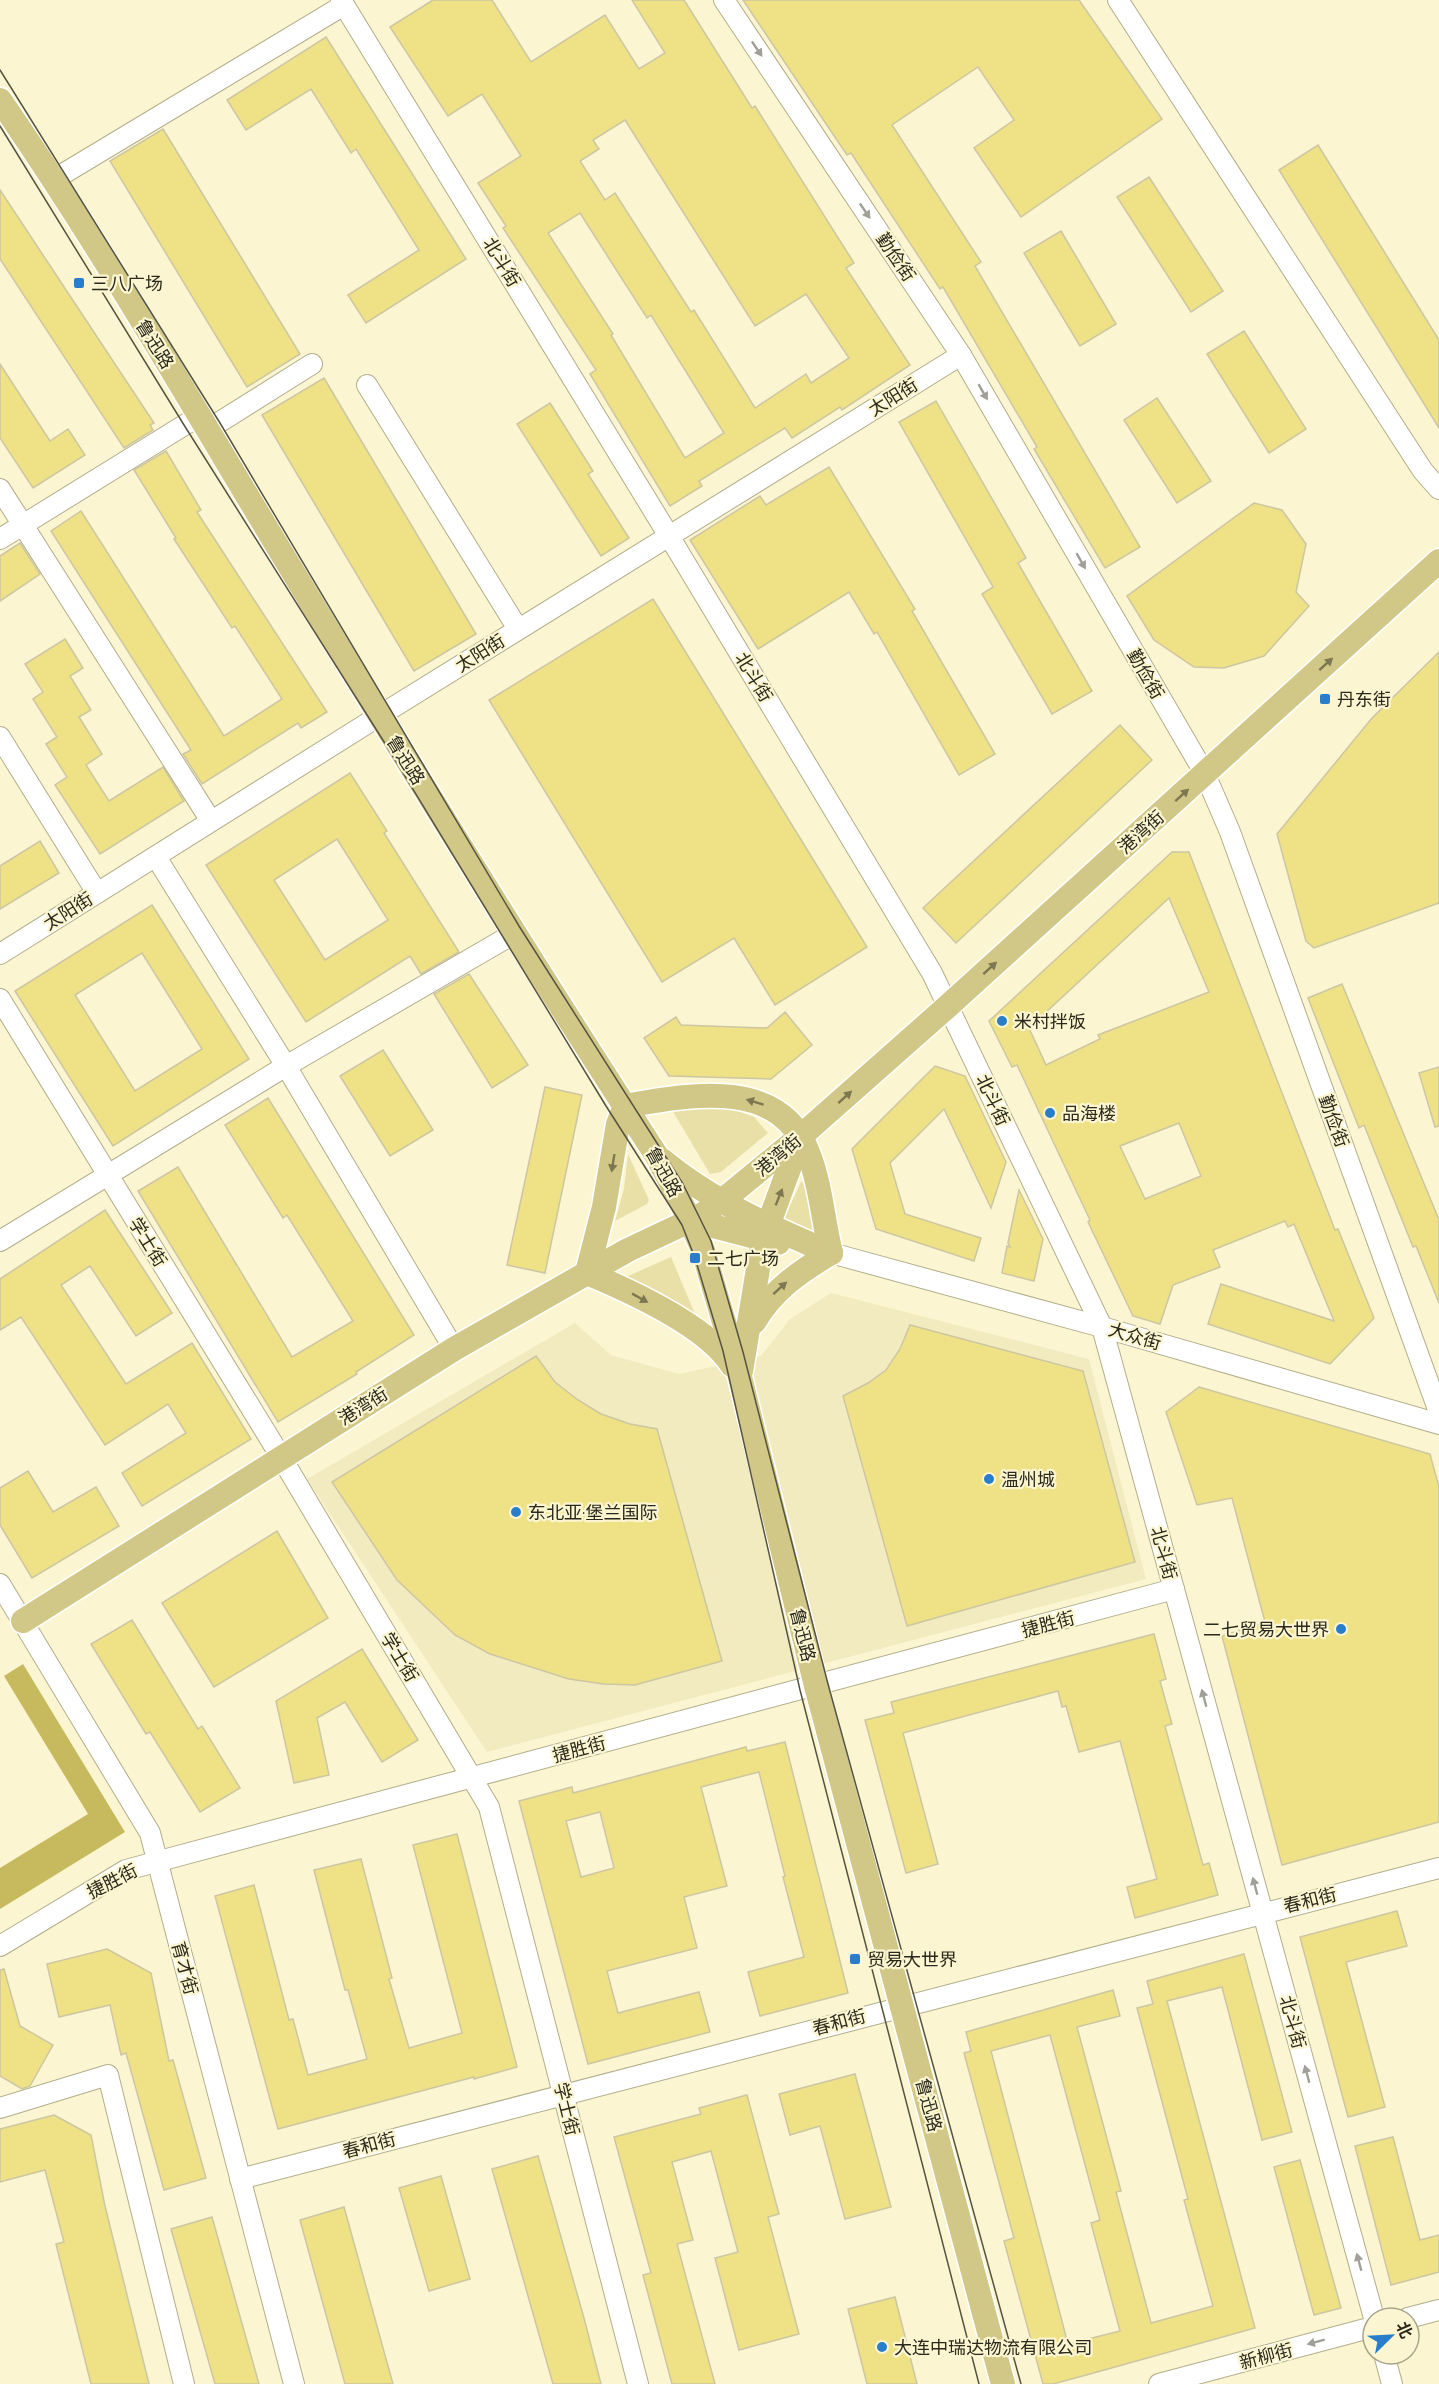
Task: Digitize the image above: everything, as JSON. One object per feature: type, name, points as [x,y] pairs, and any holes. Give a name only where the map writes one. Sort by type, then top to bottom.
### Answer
[{"type":"main road","name":"鲁迅路","points":[[0,100],[53,180],[203,423],[379,716],[514,933],[657,1156],[690,1220],[702,1250],[740,1377],[816,1686],[1003,2384]]},
{"type":"main road","name":"港湾街","points":[[23,1621],[454,1349],[587,1272],[690,1220],[723,1200],[801,1136],[948,1006],[1439,561]]},
{"type":"main road","points":[[740,1377],[723,1351],[700,1333],[616,1285],[587,1272],[604,1208],[618,1124],[625,1106],[687,1096],[722,1096],[750,1100],[768,1106],[785,1117],[801,1136],[815,1173],[831,1253]]},
{"type":"main road","points":[[740,1377],[765,1232],[801,1136]]},
{"type":"main road","points":[[657,1156],[687,1179],[723,1200],[765,1232]]},
{"type":"main road","points":[[690,1220],[765,1232],[831,1253]]},
{"type":"main road","points":[[746,1335],[774,1293],[790,1279],[831,1253]]},
{"type":"street","name":"勤俭街","points":[[724,0],[961,355],[1205,774],[1230,832],[1439,1412]]},
{"type":"street","points":[[1118,0],[1423,471],[1439,489]]},
{"type":"street","points":[[53,180],[343,2]]},
{"type":"street","name":"北斗街","points":[[343,2],[932,973],[1102,1327],[1371,2306]]},
{"type":"street","name":"太阳街","points":[[0,954],[518,629],[961,355]]},
{"type":"street","points":[[0,539],[203,423],[312,364]]},
{"type":"street","points":[[367,385],[518,629]]},
{"type":"street","points":[[0,489],[211,821]]},
{"type":"street","points":[[0,737],[97,893]]},
{"type":"street","points":[[156,857],[286,1066],[454,1349]]},
{"type":"street","points":[[0,1241],[286,1066],[514,933]]},
{"type":"street","name":"学士街","points":[[0,999],[281,1457],[489,1808],[638,2384]]},
{"type":"street","name":"大众街","points":[[831,1253],[1102,1327],[1439,1424]]},
{"type":"street","name":"育才街","points":[[0,1584],[150,1833],[294,2384]]},
{"type":"street","name":"捷胜街","points":[[0,1946],[126,1870],[1174,1590]]},
{"type":"street","name":"春和街","points":[[240,2179],[1439,1868]]},
{"type":"street","points":[[0,2108],[108,2075],[184,2384]]},
{"type":"street","points":[[1421,2315],[1439,2310]]},
{"type":"street","name":"新柳街","points":[[1159,2384],[1361,2330]]},
{"type":"street","points":[[1387,2366],[1392,2384]]},
{"type":"shaded area","points":[[724,1106],[754,1117],[768,1133],[721,1172],[710,1174],[672,1110]]},
{"type":"shaded area","points":[[628,1154],[649,1200],[647,1204],[615,1221],[624,1189]]},
{"type":"shaded area","points":[[801,1182],[807,1182],[814,1231],[809,1233],[782,1223]]},
{"type":"shaded area","points":[[671,1257],[698,1321],[627,1278]]},
{"type":"shaded area","points":[[831,1293],[1089,1359],[1146,1579],[487,1752],[307,1479],[575,1323],[611,1355],[679,1374],[761,1356],[790,1319]]},
{"type":"shaded area","points":[[23,1664],[125,1832],[0,1909],[0,1868],[88,1814],[4,1676]]},
{"type":"building","points":[[433,0],[492,0],[531,62],[605,15],[639,69],[665,53],[632,0],[684,0],[752,108],[755,106],[854,263],[846,268],[910,365],[842,410],[840,407],[792,438],[785,428],[699,481],[702,486],[670,506],[590,374],[596,370],[503,228],[506,226],[478,183],[521,156],[482,94],[448,116],[390,27]],"holes":[[[625,120],[755,326],[806,294],[849,358],[811,383],[806,374],[755,408],[694,310],[691,312],[615,193],[605,200],[580,161],[599,149],[593,140]],[[580,213],[647,318],[651,315],[724,433],[685,458],[611,335],[613,334],[548,233]]]},
{"type":"building","points":[[743,0],[1079,0],[1162,119],[1021,217],[974,148],[1014,120],[978,67],[892,125],[981,262],[975,266],[1140,547],[1105,568],[1034,449],[1037,447],[943,287],[940,289],[851,153],[847,155]]},
{"type":"building","points":[[326,37],[466,259],[366,323],[348,295],[419,250],[356,149],[351,153],[311,89],[246,130],[227,100]]},
{"type":"building","points":[[163,129],[300,354],[247,387],[110,161]]},
{"type":"building","points":[[1318,145],[1439,340],[1439,428],[1279,170]]},
{"type":"building","points":[[1149,177],[1223,291],[1191,312],[1117,197]]},
{"type":"building","points":[[0,190],[154,423],[150,425],[153,430],[124,448],[0,259]]},
{"type":"building","points":[[1061,231],[1116,324],[1080,346],[1024,253]]},
{"type":"building","points":[[1244,331],[1306,429],[1269,453],[1207,354]]},
{"type":"building","points":[[0,364],[50,441],[68,429],[85,455],[33,488],[0,438]]},
{"type":"building","points":[[324,378],[476,634],[414,671],[262,415]]},
{"type":"building","points":[[1157,398],[1211,481],[1177,503],[1124,420]]},
{"type":"building","points":[[936,401],[1026,558],[1018,563],[1092,691],[1052,714],[982,594],[993,587],[899,422]]},
{"type":"building","points":[[550,403],[593,471],[588,474],[629,538],[601,556],[517,424]]},
{"type":"building","points":[[166,451],[201,510],[197,512],[327,712],[301,728],[298,723],[202,784],[183,754],[191,750],[51,531],[81,511],[224,736],[282,699],[235,626],[232,628],[174,539],[176,538],[134,470]]},
{"type":"building","points":[[829,467],[915,609],[912,611],[995,754],[959,775],[877,632],[874,634],[849,592],[758,649],[690,540],[760,496],[766,505]]},
{"type":"building","points":[[1254,503],[1282,510],[1306,544],[1296,592],[1309,606],[1264,656],[1224,668],[1194,667],[1154,640],[1127,596]]},
{"type":"building","points":[[20,543],[40,574],[0,601],[0,556]]},
{"type":"building","points":[[653,599],[867,947],[775,1005],[734,938],[662,982],[489,700]]},
{"type":"building","points":[[65,639],[83,668],[70,676],[91,710],[79,717],[102,754],[86,765],[109,801],[163,767],[184,801],[100,854],[55,785],[67,777],[46,744],[57,737],[33,699],[43,692],[25,664]]},
{"type":"building","points":[[1439,652],[1439,903],[1314,948],[1306,941],[1277,834],[1372,718]]},
{"type":"building","points":[[1120,725],[1152,760],[956,943],[923,908]]},
{"type":"building","points":[[350,773],[387,831],[384,833],[459,952],[421,974],[410,956],[306,1022],[206,865]],"holes":[[[337,839],[388,920],[325,960],[274,880]]]},
{"type":"building","points":[[40,841],[59,873],[0,909],[0,866]]},
{"type":"building","points":[[1172,852],[1189,852],[1335,1230],[1338,1229],[1374,1318],[1330,1364],[1208,1324],[1221,1284],[1334,1321],[1294,1224],[1288,1227],[1285,1221],[1213,1250],[1220,1267],[1173,1285],[1160,1324],[1133,1316],[1017,1065],[1012,1067],[989,1021]],"holes":[[[1169,898],[1209,992],[1098,1035],[1100,1039],[1046,1065],[1029,1028]],[[1179,1123],[1201,1176],[1145,1199],[1120,1146]]]},
{"type":"building","points":[[152,905],[249,1059],[113,1146],[15,991]],"holes":[[[142,953],[202,1049],[135,1091],[75,995]]]},
{"type":"building","points":[[469,974],[528,1065],[492,1088],[434,994]]},
{"type":"building","points":[[1342,984],[1439,1220],[1439,1303],[1416,1246],[1413,1247],[1364,1125],[1359,1128],[1308,998]]},
{"type":"building","points":[[785,1012],[812,1045],[771,1079],[669,1076],[644,1038],[676,1017],[681,1025],[767,1028]]},
{"type":"building","points":[[383,1050],[433,1130],[390,1156],[340,1076]]},
{"type":"building","points":[[935,1066],[965,1076],[1006,1162],[991,1208],[944,1109],[890,1163],[905,1214],[981,1238],[974,1261],[876,1229],[852,1149]]},
{"type":"building","points":[[1439,1067],[1439,1126],[1435,1127],[1419,1073]]},
{"type":"building","points":[[545,1087],[582,1095],[545,1273],[507,1265]]},
{"type":"building","points":[[268,1098],[414,1335],[356,1372],[357,1374],[278,1422],[138,1191],[178,1167],[292,1357],[353,1321],[287,1215],[283,1218],[225,1125]]},
{"type":"building","points":[[1019,1190],[1043,1239],[1034,1281],[1002,1273],[1007,1246],[1010,1247],[1008,1243]]},
{"type":"building","points":[[105,1210],[172,1313],[136,1336],[90,1266],[61,1285],[126,1384],[192,1343],[251,1439],[142,1506],[122,1473],[186,1433],[168,1404],[105,1445],[21,1317],[0,1330],[0,1279]]},
{"type":"building","name":"温州城","points":[[910,1325],[1083,1371],[1135,1562],[907,1626],[843,1396],[868,1383],[886,1370],[900,1349]]},
{"type":"building","name":"东北亚·堡兰国际","points":[[536,1356],[555,1382],[601,1414],[630,1424],[657,1429],[722,1661],[635,1685],[604,1684],[569,1679],[490,1654],[455,1635],[397,1580],[332,1482]]},
{"type":"building","name":"二七贸易大世界","points":[[1199,1387],[1430,1454],[1439,1487],[1439,1822],[1282,1865],[1222,1636],[1265,1622],[1232,1498],[1197,1505],[1166,1412]]},
{"type":"building","points":[[28,1471],[53,1512],[96,1487],[119,1526],[32,1578],[0,1525],[0,1488]]},
{"type":"building","points":[[277,1531],[328,1618],[214,1687],[162,1603]]},
{"type":"building","points":[[132,1620],[198,1729],[202,1726],[240,1788],[200,1812],[150,1732],[146,1734],[91,1644]]},
{"type":"building","points":[[1154,1634],[1166,1679],[1160,1681],[1172,1724],[1165,1726],[1203,1865],[1209,1863],[1218,1895],[1135,1918],[1127,1887],[1157,1879],[1120,1741],[1079,1752],[1066,1706],[1062,1707],[1058,1691],[903,1733],[938,1864],[906,1873],[865,1720],[894,1713],[891,1702]]},
{"type":"building","points":[[362,1649],[418,1740],[382,1762],[345,1702],[317,1718],[329,1775],[294,1783],[276,1701]]},
{"type":"building","points":[[785,1742],[848,1993],[760,2016],[748,1972],[804,1957],[759,1772],[701,1787],[727,1886],[684,1897],[697,1948],[607,1971],[618,2013],[699,1992],[710,2032],[588,2064],[519,1801],[572,1787],[573,1793],[746,1747],[747,1751]],"holes":[[[600,1812],[614,1868],[581,1877],[566,1821]]]},
{"type":"building","points":[[457,1834],[517,2067],[278,2129],[215,1896],[254,1885],[289,2020],[293,2019],[308,2075],[367,2059],[348,1990],[345,1990],[314,1870],[361,1859],[392,1978],[389,1979],[409,2048],[462,2033],[413,1845]]},
{"type":"building","points":[[1397,1911],[1407,1946],[1346,1962],[1385,2107],[1348,2117],[1300,1937]]},
{"type":"building","points":[[107,1949],[151,1973],[169,2061],[173,2060],[206,2178],[164,2190],[126,2053],[121,2055],[110,2005],[59,2017],[47,1964]]},
{"type":"building","points":[[1244,1954],[1292,2132],[1262,2140],[1222,1987],[1167,2001],[1255,2328],[1053,2384],[1043,2384],[1004,2241],[1014,2238],[964,2053],[971,2051],[966,2032],[1113,1990],[1120,2016],[1077,2027],[1121,2191],[1116,2192],[1151,2323],[1213,2306],[1184,2200],[1188,2199],[1137,2008],[1153,2004],[1147,1981]],"holes":[[[1050,2035],[1100,2220],[1091,2223],[1120,2331],[1068,2344],[991,2051]]]},
{"type":"building","points":[[4,1969],[20,2026],[53,2045],[30,2086],[22,2089],[0,2076],[0,1970]]},
{"type":"building","points":[[855,2074],[891,2207],[845,2219],[820,2126],[790,2135],[779,2094]]},
{"type":"building","points":[[747,2095],[779,2214],[768,2217],[799,2334],[739,2350],[715,2258],[738,2252],[711,2151],[672,2162],[693,2240],[677,2244],[715,2384],[672,2384],[643,2275],[651,2273],[614,2137],[701,2114],[699,2108]]},
{"type":"building","points":[[54,2115],[91,2135],[105,2206],[149,2384],[91,2384],[56,2244],[64,2242],[45,2170],[0,2182],[0,2129]]},
{"type":"building","points":[[1393,2137],[1420,2240],[1439,2235],[1439,2272],[1391,2285],[1355,2146]]},
{"type":"building","points":[[538,2156],[601,2384],[553,2384],[492,2169]]},
{"type":"building","points":[[1300,2160],[1341,2308],[1314,2315],[1274,2167]]},
{"type":"building","points":[[441,2176],[470,2279],[429,2291],[399,2188]]},
{"type":"building","points":[[344,2207],[393,2384],[345,2384],[300,2220]]},
{"type":"building","points":[[212,2217],[259,2384],[215,2384],[171,2229]]},
{"type":"building","name":"大连中瑞达物流有限公司","points":[[895,2297],[917,2384],[867,2384],[848,2309]]},
{"type":"tram line","points":[[0,70],[220,423],[519,926],[683,1184],[711,1241],[743,1352],[828,1684],[1021,2384]]},
{"type":"tram line","points":[[0,126],[184,425],[386,745],[606,1106],[682,1225],[695,1258],[723,1351],[800,1690],[979,2384]]},
{"type":"place","name":"三八广场","points":[[79,283]]},
{"type":"place","name":"丹东街","points":[[1325,699]]},
{"type":"place","name":"米村拌饭","points":[[1002,1021]]},
{"type":"place","name":"品海楼","points":[[1050,1113]]},
{"type":"place","name":"二七广场","points":[[695,1258]]},
{"type":"place","name":"温州城","points":[[989,1479]]},
{"type":"place","name":"东北亚·堡兰国际","points":[[516,1512]]},
{"type":"place","name":"二七贸易大世界","points":[[1341,1629]]},
{"type":"place","name":"贸易大世界","points":[[855,1959]]},
{"type":"place","name":"大连中瑞达物流有限公司","points":[[882,2347]]}]
